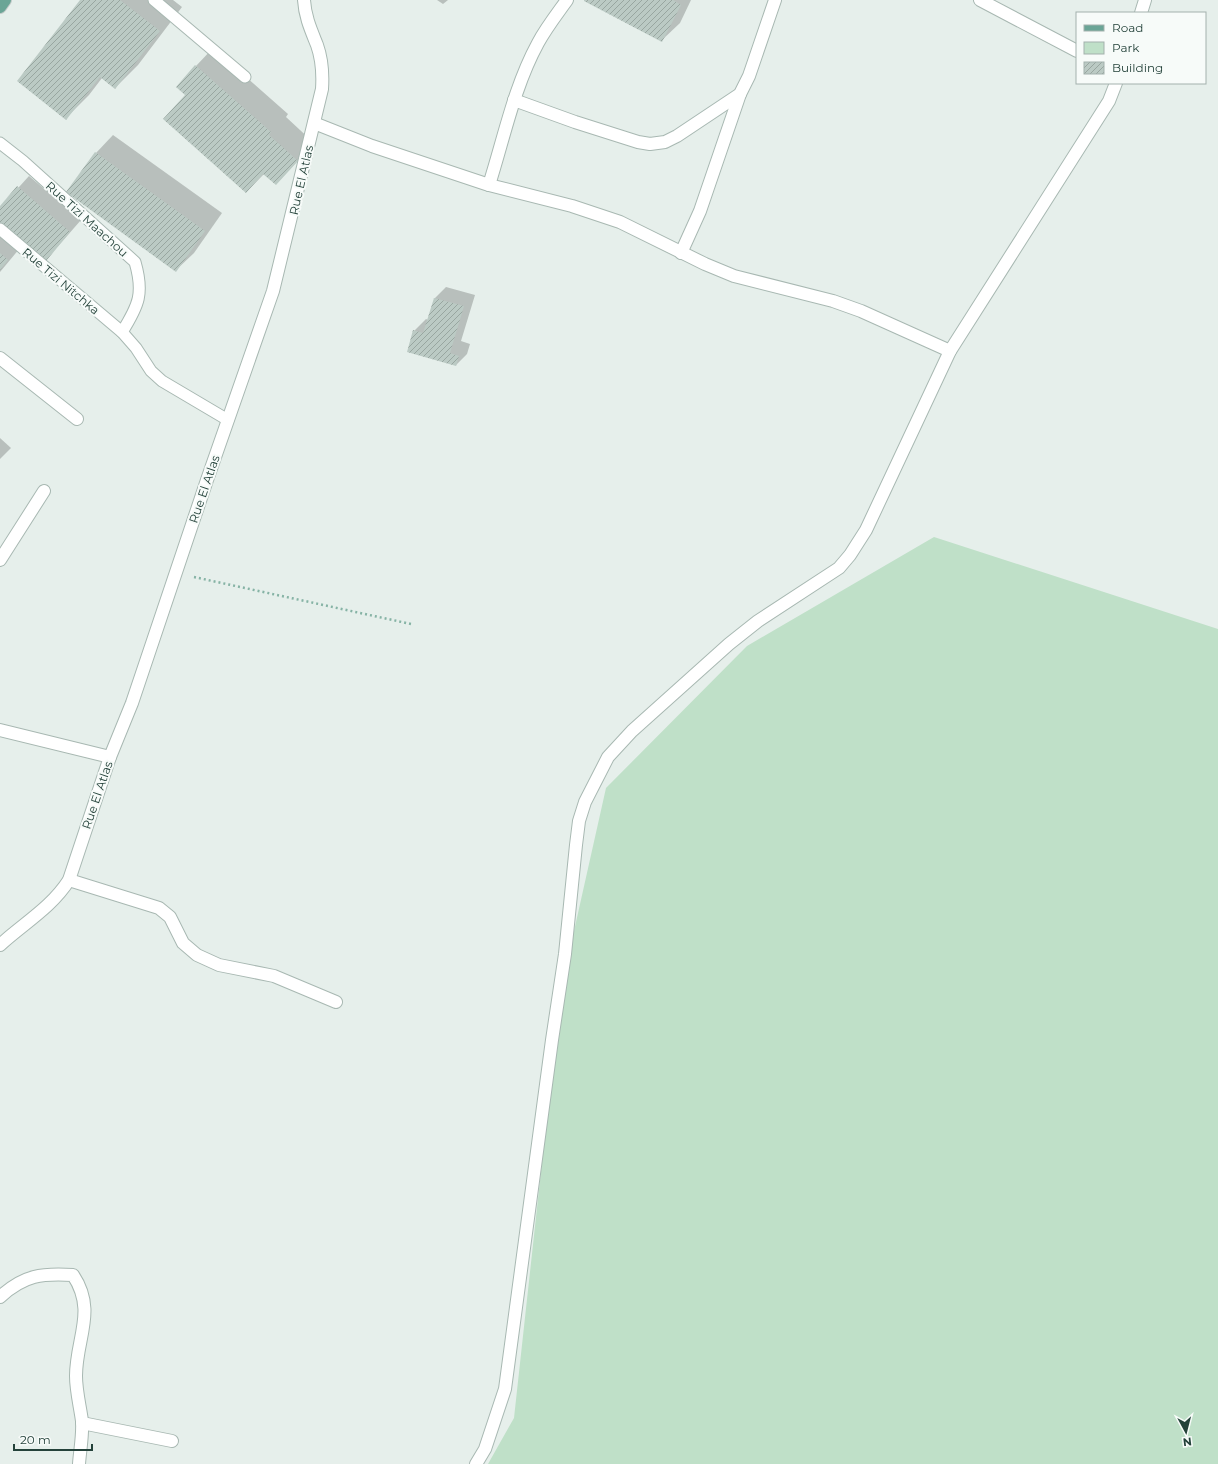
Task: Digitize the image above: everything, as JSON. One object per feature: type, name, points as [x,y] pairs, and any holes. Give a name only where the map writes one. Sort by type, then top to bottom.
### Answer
[{"type":"main road","points":[[0,7],[5,0]]},
{"type":"street","name":"Rue El Atlas","points":[[0,945],[14,932],[42,912],[59,895],[69,880],[110,757],[132,703],[272,291],[322,89],[323,73],[317,46],[305,13],[304,0]]},
{"type":"street","points":[[489,185],[514,100],[538,44],[567,0]]},
{"type":"street","points":[[681,252],[700,211],[740,94],[749,76],[776,0]]},
{"type":"street","points":[[980,0],[1076,50]]},
{"type":"street","points":[[1140,12],[1145,0]]},
{"type":"street","points":[[476,1464],[485,1449],[505,1389],[565,954],[579,821],[585,802],[608,757],[632,731],[758,621],[839,568],[850,556],[866,530],[950,351],[1109,101],[1116,84]]},
{"type":"street","points":[[514,100],[575,122],[638,142],[650,144],[665,142],[677,136],[740,94]]},
{"type":"street","points":[[314,123],[372,146],[489,185],[572,206],[620,222],[734,276],[806,293],[861,311],[950,351]]},
{"type":"street","points":[[0,358],[77,419]]},
{"type":"street","points":[[0,560],[44,491]]},
{"type":"street","points":[[0,730],[110,757]]},
{"type":"street","points":[[69,880],[159,908],[170,917],[184,943],[197,955],[219,965],[274,976],[336,1002]]},
{"type":"street","points":[[0,1297],[12,1286],[30,1277],[46,1274],[73,1275],[80,1286],[85,1298],[85,1318],[76,1376],[82,1423],[79,1464]]},
{"type":"street","points":[[82,1423],[172,1442]]},
{"type":"lane","points":[[154,0],[246,77]]},
{"type":"lane","name":"Rue Tizi Maachou","points":[[0,143],[23,161],[135,262],[140,280],[140,294],[134,314],[122,332]]},
{"type":"lane","name":"Rue Tizi Nitchka","points":[[0,229],[122,332],[136,348],[151,371],[162,381],[228,420]]},
{"type":"path","points":[[176,573],[411,624]]},
{"type":"green space","points":[[934,537],[1218,629],[1218,1464],[488,1464],[514,1418],[561,989],[606,788],[747,646]]},
{"type":"building","points":[[80,0],[120,0],[160,31],[115,89],[100,77],[66,120],[17,81]]},
{"type":"building","points":[[584,0],[673,0],[681,5],[662,42]]},
{"type":"building","points":[[195,65],[271,132],[269,135],[298,161],[276,185],[263,174],[246,193],[163,119],[185,95],[176,87]]},
{"type":"building","points":[[95,152],[205,231],[176,272],[66,192]]},
{"type":"building","points":[[17,186],[70,232],[46,261],[0,223],[0,206]]},
{"type":"building","points":[[0,253],[8,260],[0,270]]},
{"type":"building","points":[[434,298],[464,306],[450,353],[459,356],[456,366],[407,352],[413,330],[423,333]]}]
